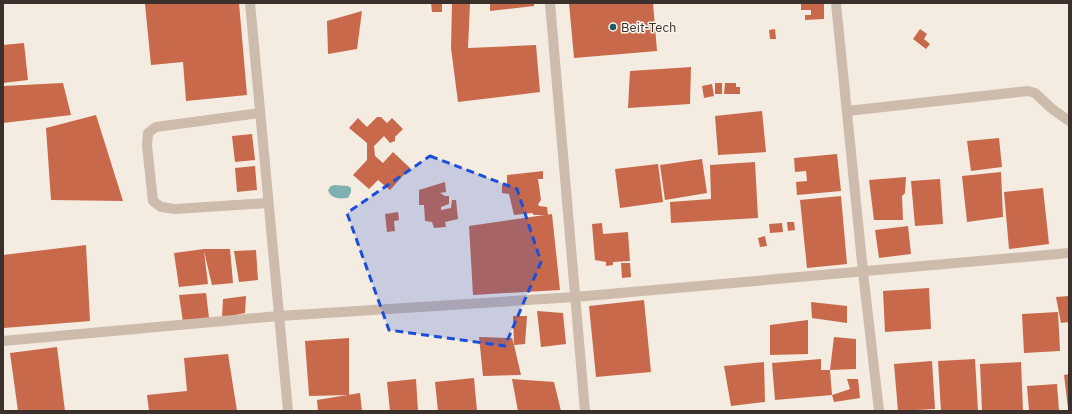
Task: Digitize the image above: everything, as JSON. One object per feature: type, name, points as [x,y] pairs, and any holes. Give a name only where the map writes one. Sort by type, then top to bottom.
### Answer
[{"type":"street","points":[[250,3],[288,411]]},
{"type":"street","points":[[550,3],[584,411]]},
{"type":"street","points":[[836,3],[863,272],[879,411]]},
{"type":"street","points":[[847,112],[1028,91],[1035,94],[1069,121]]},
{"type":"street","points":[[260,113],[156,127],[148,133],[147,146],[153,200],[161,207],[175,209],[268,203]]},
{"type":"street","points":[[3,341],[279,316],[575,297],[1069,253]]},
{"type":"highlighted area","points":[[430,156],[517,189],[541,262],[505,346],[389,330],[347,213]]},
{"type":"water","points":[[334,185],[348,186],[351,188],[348,198],[333,197],[328,190]]},
{"type":"building","points":[[239,3],[247,95],[186,101],[183,62],[151,65],[145,4]]},
{"type":"building","points":[[431,3],[442,3],[442,12],[432,12]]},
{"type":"building","points":[[452,3],[470,3],[468,48],[536,45],[540,92],[458,102],[451,48]]},
{"type":"building","points":[[490,3],[534,3],[534,6],[490,11]]},
{"type":"building","name":"Beit-Tech","points":[[569,3],[653,3],[657,51],[574,58]]},
{"type":"building","points":[[801,3],[824,3],[824,19],[805,20],[805,15],[811,15],[811,10],[801,10]]},
{"type":"building","points":[[362,11],[357,49],[328,54],[327,21]]},
{"type":"building","points":[[775,29],[776,39],[770,39],[769,30]]},
{"type":"building","points":[[920,29],[927,34],[924,39],[930,44],[926,49],[913,39]]},
{"type":"building","points":[[24,43],[28,80],[3,83],[3,45]]},
{"type":"building","points":[[691,67],[690,104],[628,108],[630,71]]},
{"type":"building","points":[[63,83],[71,115],[3,123],[3,86]]},
{"type":"building","points":[[715,83],[722,83],[722,94],[715,94]]},
{"type":"building","points":[[725,83],[736,83],[736,87],[740,87],[740,94],[724,94]]},
{"type":"building","points":[[712,84],[714,96],[704,98],[702,86]]},
{"type":"building","points":[[762,111],[766,152],[718,155],[715,116]]},
{"type":"building","points":[[96,115],[123,201],[51,200],[46,128]]},
{"type":"building","points":[[377,117],[381,117],[387,123],[392,118],[403,129],[395,137],[395,141],[390,143],[384,136],[374,146],[375,156],[383,163],[393,152],[410,168],[390,190],[378,180],[369,189],[353,175],[367,160],[367,143],[349,128],[358,118],[367,127]]},
{"type":"building","points":[[252,134],[255,160],[235,162],[232,136]]},
{"type":"building","points":[[999,138],[1002,167],[971,171],[967,141]]},
{"type":"building","points":[[837,154],[841,191],[797,195],[796,182],[807,181],[806,171],[795,172],[794,158]]},
{"type":"building","points":[[702,159],[707,193],[665,200],[660,165]]},
{"type":"building","points":[[755,162],[758,218],[671,223],[670,202],[711,199],[710,165]]},
{"type":"building","points":[[658,164],[663,202],[620,208],[615,169]]},
{"type":"building","points":[[255,166],[257,190],[237,192],[235,168]]},
{"type":"building","points":[[543,171],[543,179],[538,179],[541,200],[538,204],[539,206],[547,207],[548,215],[534,215],[532,213],[514,215],[509,194],[502,193],[502,185],[507,184],[507,175]]},
{"type":"building","points":[[1001,172],[1003,217],[967,222],[962,176]]},
{"type":"building","points":[[906,177],[905,193],[902,196],[903,220],[874,220],[869,180]]},
{"type":"building","points":[[940,179],[943,224],[915,226],[911,181]]},
{"type":"building","points":[[445,182],[446,192],[440,193],[445,196],[449,196],[449,204],[441,207],[441,210],[451,208],[452,200],[456,200],[458,219],[445,222],[446,227],[434,228],[432,222],[425,221],[424,205],[419,205],[419,190]]},
{"type":"building","points":[[1043,188],[1049,244],[1009,249],[1004,192]]},
{"type":"building","points":[[841,196],[847,264],[807,268],[800,200]]},
{"type":"building","points":[[398,212],[399,220],[394,221],[395,231],[387,232],[385,214]]},
{"type":"building","points":[[552,214],[560,290],[473,295],[469,226]]},
{"type":"building","points":[[787,222],[794,222],[795,230],[788,231]]},
{"type":"building","points":[[602,223],[603,234],[628,232],[630,261],[613,262],[613,265],[606,266],[606,262],[595,260],[592,224]]},
{"type":"building","points":[[782,223],[783,232],[770,233],[769,224]]},
{"type":"building","points":[[908,226],[911,254],[879,258],[875,230]]},
{"type":"building","points":[[765,236],[767,246],[760,247],[758,238]]},
{"type":"building","points":[[86,245],[90,321],[4,328],[3,255]]},
{"type":"building","points":[[204,249],[230,249],[233,283],[212,285],[204,251],[208,284],[179,287],[174,253]]},
{"type":"building","points":[[256,250],[258,280],[239,282],[234,251]]},
{"type":"building","points":[[621,263],[630,263],[631,277],[622,278]]},
{"type":"building","points":[[929,288],[931,329],[885,332],[883,291]]},
{"type":"building","points":[[206,293],[209,318],[183,322],[179,295]]},
{"type":"building","points":[[246,296],[245,313],[222,318],[223,299]]},
{"type":"building","points":[[1069,296],[1069,322],[1061,323],[1056,297]]},
{"type":"building","points":[[644,300],[651,372],[596,377],[589,306]]},
{"type":"building","points":[[811,302],[847,306],[847,323],[812,318]]},
{"type":"building","points":[[537,311],[563,313],[566,344],[541,347]]},
{"type":"building","points":[[1058,312],[1060,351],[1024,353],[1022,314]]},
{"type":"building","points":[[513,316],[527,316],[525,344],[514,345]]},
{"type":"building","points":[[808,320],[808,354],[770,355],[770,325]]},
{"type":"building","points":[[479,337],[512,338],[521,375],[483,376]]},
{"type":"building","points":[[834,337],[856,339],[856,369],[830,370]]},
{"type":"building","points":[[349,338],[349,395],[309,396],[305,341]]},
{"type":"building","points":[[57,347],[65,411],[18,411],[10,353]]},
{"type":"building","points":[[228,354],[237,411],[149,411],[147,395],[187,391],[184,358]]},
{"type":"building","points":[[821,359],[821,370],[830,370],[832,395],[775,400],[772,363]]},
{"type":"building","points":[[975,359],[978,411],[941,411],[938,361]]},
{"type":"building","points":[[932,361],[935,409],[898,411],[894,364]]},
{"type":"building","points":[[764,362],[765,402],[731,406],[724,366]]},
{"type":"building","points":[[1021,362],[1023,411],[982,411],[980,364]]},
{"type":"building","points":[[1069,374],[1069,408],[1068,408],[1064,375]]},
{"type":"building","points":[[474,378],[477,411],[438,411],[435,382]]},
{"type":"building","points":[[416,379],[418,411],[390,411],[387,382]]},
{"type":"building","points":[[512,379],[554,382],[561,411],[518,411]]},
{"type":"building","points":[[847,379],[858,379],[860,398],[834,402],[832,395],[850,389]]},
{"type":"building","points":[[1057,384],[1059,411],[1029,411],[1027,386]]},
{"type":"building","points":[[360,393],[362,411],[318,411],[317,400]]},
{"type":"place","name":"Beit-Tech","points":[[613,27]]}]
